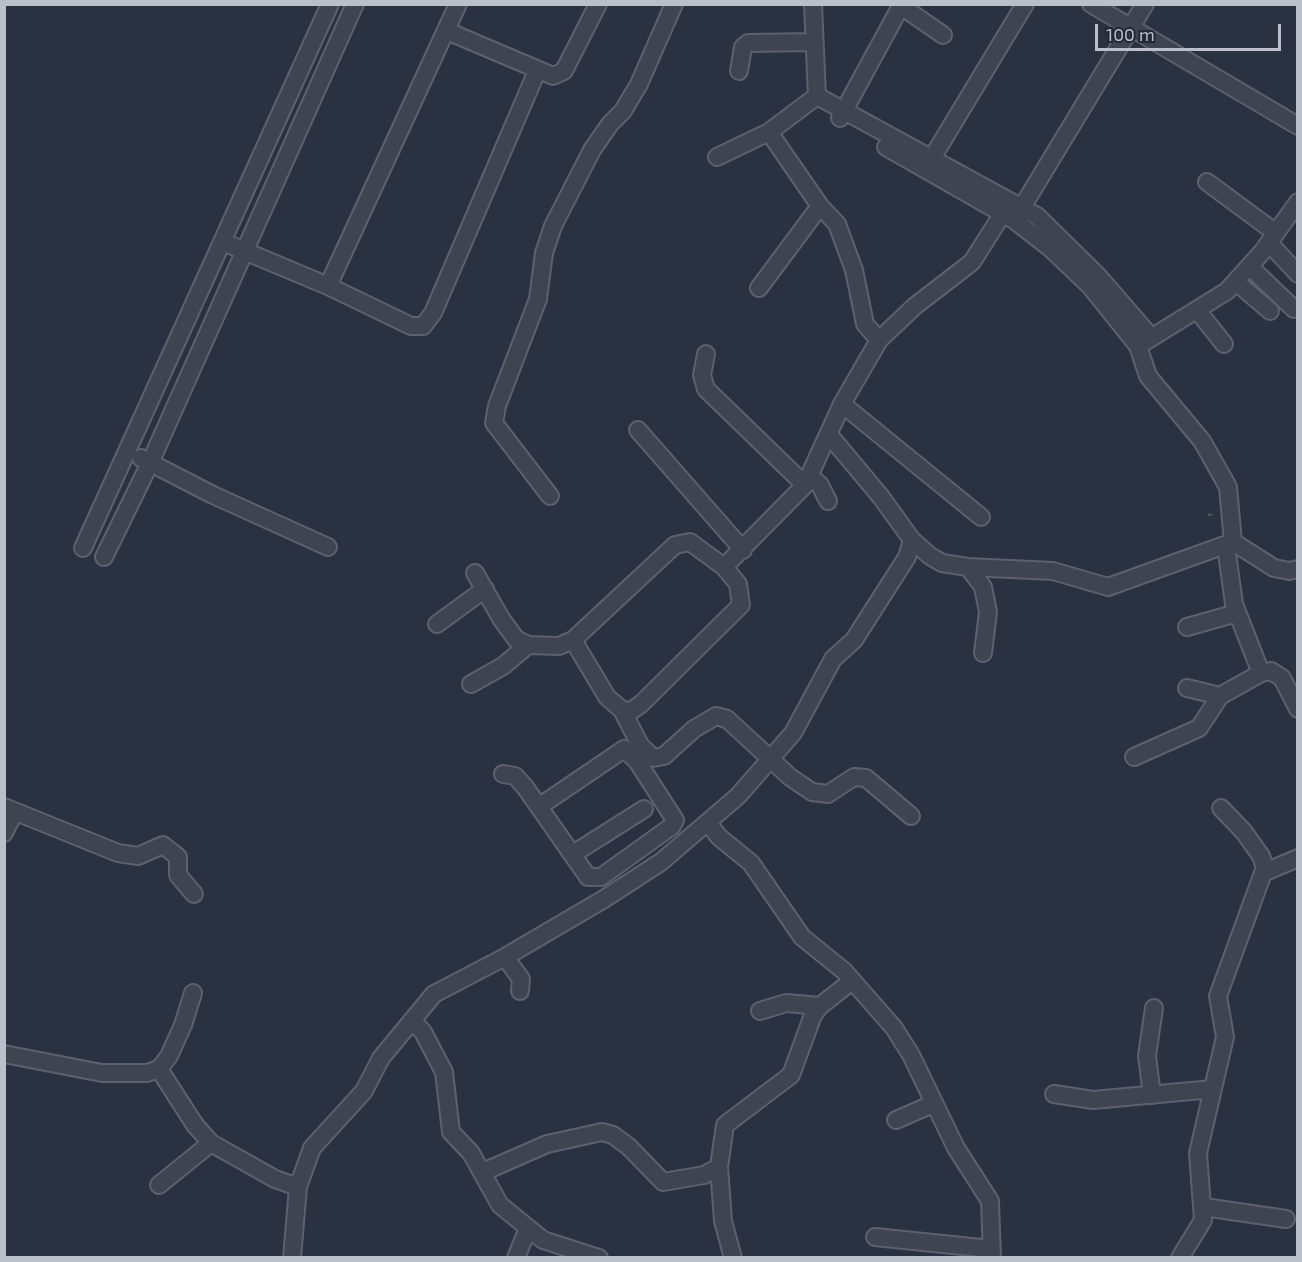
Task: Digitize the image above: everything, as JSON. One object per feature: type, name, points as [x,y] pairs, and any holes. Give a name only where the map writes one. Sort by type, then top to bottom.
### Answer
[{"type":"street","points":[[83,548],[129,452],[330,4]]},
{"type":"street","points":[[104,557],[150,463],[246,252],[355,4]]},
{"type":"street","points":[[328,286],[458,4]]},
{"type":"street","points":[[447,31],[553,76],[564,71],[598,4]]},
{"type":"street","points":[[550,496],[494,423],[497,406],[538,299],[544,253],[553,226],[592,150],[610,124],[623,111],[639,84],[674,4]]},
{"type":"street","points":[[813,4],[814,98]]},
{"type":"street","points":[[928,164],[1025,4]]},
{"type":"street","points":[[1091,4],[1298,126]]},
{"type":"street","points":[[724,567],[808,481],[830,436],[842,404],[879,340],[915,306],[972,262],[1013,213],[1145,4]]},
{"type":"street","points":[[842,115],[902,5],[943,34]]},
{"type":"street","points":[[739,71],[742,47],[748,43],[814,42]]},
{"type":"street","points":[[223,242],[328,286],[411,326],[423,326],[428,321],[537,71]]},
{"type":"street","points":[[814,98],[1013,213],[1054,232],[1144,341],[1148,376],[1202,441],[1228,487],[1229,544],[1237,613],[1261,673]]},
{"type":"street","points":[[717,157],[769,132],[814,98]]},
{"type":"street","points":[[769,132],[820,206],[837,224],[854,270],[865,324],[879,340]]},
{"type":"street","points":[[1207,182],[1272,238],[1298,274]]},
{"type":"street","points":[[1144,341],[1197,310],[1236,282],[1250,267],[1298,202]]},
{"type":"street","points":[[759,288],[820,206]]},
{"type":"street","points":[[1250,267],[1294,309]]},
{"type":"street","points":[[1236,282],[1269,311]]},
{"type":"street","points":[[1197,310],[1224,344]]},
{"type":"street","points":[[706,354],[702,375],[706,389],[808,481],[820,485],[828,501]]},
{"type":"street","points":[[842,404],[981,517]]},
{"type":"street","points":[[638,430],[743,550]]},
{"type":"street","points":[[830,436],[881,496],[912,540],[942,563],[968,567],[1053,571],[1108,587],[1229,544],[1275,568],[1289,571],[1298,569]]},
{"type":"street","points":[[129,452],[213,495],[328,547]]},
{"type":"street","points":[[292,1257],[298,1187],[312,1148],[364,1091],[381,1058],[412,1020],[442,988],[505,957],[604,899],[661,862],[708,823],[771,760],[793,733],[833,659],[860,631],[907,557],[912,540]]},
{"type":"street","points":[[475,573],[501,620],[516,639],[528,645],[559,646],[573,640],[675,545],[690,542],[724,567],[738,584],[741,605],[641,704],[631,711],[622,710]]},
{"type":"street","points":[[968,567],[983,586],[988,612],[983,653]]},
{"type":"street","points":[[437,624],[484,589]]},
{"type":"street","points":[[1187,627],[1237,613]]},
{"type":"street","points":[[503,774],[514,776],[540,806],[588,877],[601,877],[672,826],[675,820],[622,710],[607,697],[573,640]]},
{"type":"street","points":[[471,684],[503,666],[528,645]]},
{"type":"street","points":[[1134,757],[1198,728],[1220,696],[1261,673],[1271,672],[1282,678],[1298,709]]},
{"type":"street","points":[[1187,688],[1220,696]]},
{"type":"street","points":[[648,765],[664,756],[694,729],[716,716],[727,719],[771,760],[812,792],[828,794],[854,777],[866,778],[911,816]]},
{"type":"street","points":[[540,806],[624,749],[648,765]]},
{"type":"street","points":[[1221,808],[1255,848],[1266,871]]},
{"type":"street","points":[[573,855],[644,809]]},
{"type":"street","points":[[4,833],[9,810],[118,854],[138,856],[163,845],[178,857],[178,875],[194,894]]},
{"type":"street","points":[[708,823],[718,837],[751,862],[802,937],[852,981],[894,1028],[911,1055],[956,1148],[990,1201],[991,1253],[875,1237]]},
{"type":"street","points":[[1180,1257],[1203,1220],[1204,1207],[1198,1153],[1225,1036],[1218,996],[1261,876],[1266,871],[1298,858]]},
{"type":"street","points":[[505,957],[521,979],[520,991]]},
{"type":"street","points":[[733,1257],[723,1221],[719,1167],[725,1125],[791,1075],[802,1040],[820,1006],[852,981]]},
{"type":"street","points":[[4,1054],[102,1073],[147,1073],[159,1069],[169,1056],[183,1025],[192,993]]},
{"type":"street","points":[[760,1011],[786,1003],[820,1006]]},
{"type":"street","points":[[1152,1095],[1147,1056],[1154,1008]]},
{"type":"street","points":[[412,1020],[423,1032],[444,1072],[451,1132],[471,1153],[500,1205],[549,1244],[599,1257]]},
{"type":"street","points":[[159,1069],[195,1125],[211,1143],[275,1179],[298,1187]]},
{"type":"street","points":[[1054,1094],[1093,1100],[1213,1089]]},
{"type":"street","points":[[896,1120],[933,1104]]},
{"type":"street","points":[[483,1172],[546,1144],[602,1132],[613,1135],[629,1147],[663,1182],[704,1175],[719,1167]]},
{"type":"street","points":[[159,1185],[211,1143]]},
{"type":"street","points":[[1204,1207],[1286,1219]]},
{"type":"street","points":[[516,1257],[528,1228]]}]
